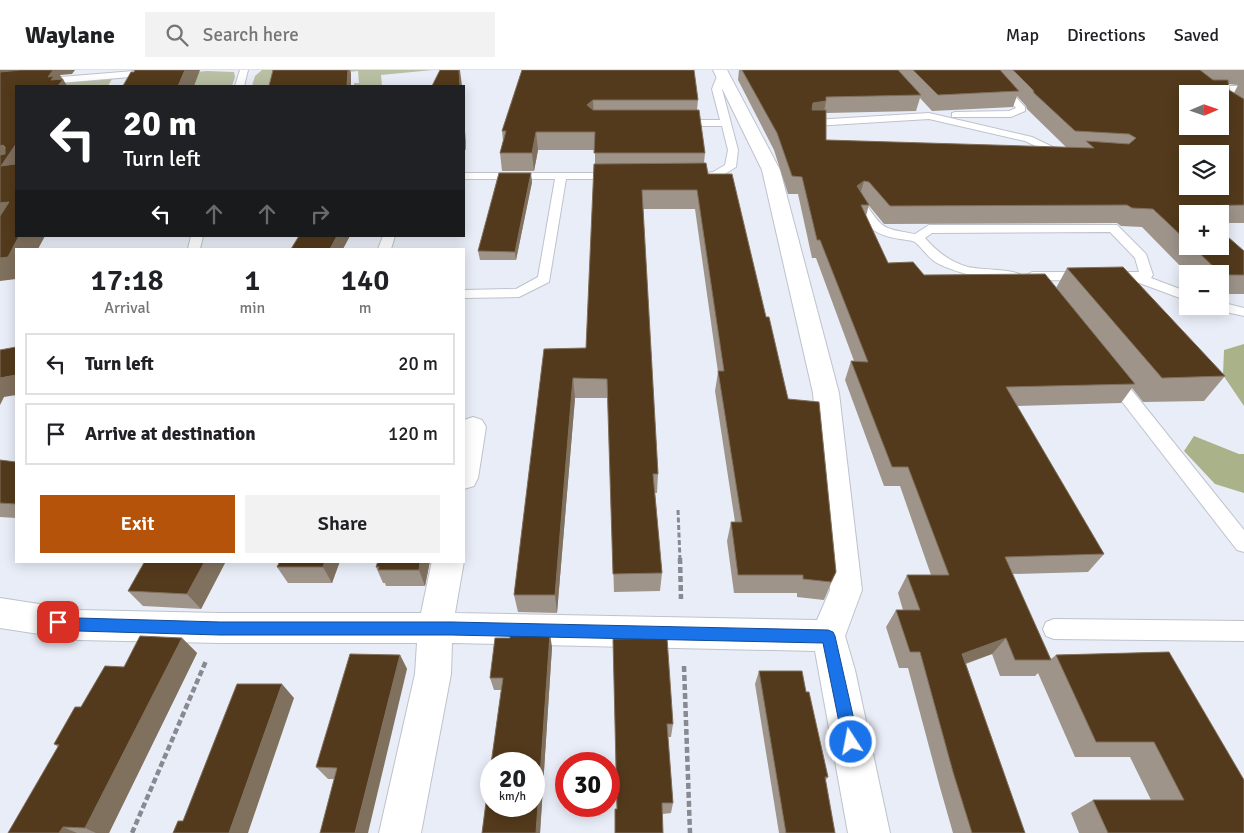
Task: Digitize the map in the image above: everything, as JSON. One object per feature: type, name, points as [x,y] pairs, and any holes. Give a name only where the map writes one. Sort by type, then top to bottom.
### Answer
[{"type":"street","points":[[721,72],[771,170],[826,393],[846,590],[828,636],[839,680],[869,833]]},
{"type":"street","points":[[1196,80],[1203,85]]},
{"type":"street","points":[[1229,93],[1244,90]]},
{"type":"street","points":[[465,472],[473,427]]},
{"type":"street","points":[[400,833],[433,674],[435,628],[448,563]]},
{"type":"street","points":[[0,613],[78,625],[220,628],[435,628],[828,636]]},
{"type":"lane","points":[[0,85],[111,73],[178,70]]},
{"type":"lane","points":[[240,85],[244,70]]},
{"type":"lane","points":[[814,123],[929,116],[1011,114],[1022,109],[986,70]]},
{"type":"lane","points":[[687,177],[716,174],[730,167],[733,150],[716,89],[721,72]]},
{"type":"lane","points":[[917,103],[929,116],[1028,139],[1056,152],[1074,153]]},
{"type":"lane","points":[[669,123],[726,123]]},
{"type":"lane","points":[[465,176],[629,176]]},
{"type":"lane","points":[[465,294],[519,292],[544,279],[561,176]]},
{"type":"lane","points":[[860,204],[867,221],[882,232],[918,238],[930,253],[953,266],[974,274],[1136,277],[1146,274],[1141,257],[1113,228],[930,229],[918,238]]},
{"type":"lane","points":[[1032,276],[1044,292]]},
{"type":"lane","points":[[1136,277],[1179,294]]},
{"type":"lane","points":[[1229,309],[1244,312]]},
{"type":"lane","points":[[1105,368],[1244,544]]},
{"type":"lane","points":[[1054,629],[1244,631]]},
{"type":"path","points":[[678,510],[690,833]]},
{"type":"path","points":[[132,833],[220,628]]},
{"type":"green space","points":[[262,70],[311,70],[276,85],[252,85],[255,76]]},
{"type":"green space","points":[[330,70],[433,70],[381,75],[382,85],[354,85],[354,83],[359,83],[358,71],[329,74]]},
{"type":"green space","points":[[207,71],[234,72],[235,77],[232,85],[123,85],[127,78]]},
{"type":"green space","points":[[112,79],[109,85],[40,85]]},
{"type":"green space","points":[[1244,344],[1244,406],[1223,375],[1224,350]]},
{"type":"green space","points":[[1194,436],[1239,454],[1244,454],[1244,493],[1215,484],[1184,451]]},
{"type":"building","points":[[53,70],[48,77],[54,76],[51,80],[63,79],[59,85],[15,85],[15,145],[1,166],[15,164],[15,237],[18,237],[8,257],[0,258],[0,216],[9,202],[0,203],[0,155],[5,154],[5,147],[3,145],[0,146],[0,72]]},
{"type":"building","points":[[135,70],[185,70],[178,85],[124,85],[131,72]]},
{"type":"building","points":[[273,70],[348,70],[347,85],[269,85]]},
{"type":"building","points":[[440,70],[459,70],[460,85],[432,85]]},
{"type":"building","points":[[522,70],[694,70],[698,100],[593,100],[587,105],[593,110],[699,110],[705,153],[594,153],[595,132],[536,132],[532,153],[500,153],[506,131],[502,131]]},
{"type":"building","points":[[742,70],[898,70],[921,95],[826,97],[826,101],[813,103],[812,110],[826,110],[826,140],[1094,148],[1086,141],[1129,144],[1136,138],[1129,134],[1075,131],[1034,93],[1013,70],[1200,70],[1213,80],[1228,80],[1228,85],[1179,85],[1179,135],[1229,135],[1229,90],[1244,99],[1244,205],[1179,205],[1179,234],[1153,209],[1132,208],[1127,205],[890,206],[869,182],[864,181],[857,186],[869,205],[861,205],[888,263],[913,262],[924,275],[1045,274],[1135,384],[1006,387],[1104,554],[1005,557],[1051,660],[1015,660],[1006,638],[962,654],[1025,833],[972,833],[920,652],[910,652],[896,610],[920,610],[907,575],[949,575],[908,467],[892,467],[851,361],[868,362],[820,240],[817,240],[802,177],[792,176],[777,133]]},
{"type":"building","points":[[913,70],[1000,70],[1019,91],[938,95]]},
{"type":"building","points":[[706,163],[708,174],[732,174],[766,317],[769,317],[788,399],[819,402],[836,572],[831,582],[803,579],[803,575],[738,575],[731,522],[742,522],[718,371],[724,371],[697,190],[642,190],[658,474],[653,474],[662,573],[613,574],[607,379],[573,378],[555,595],[514,595],[544,349],[586,348],[594,164]]},
{"type":"building","points":[[499,173],[531,173],[515,252],[478,251]]},
{"type":"building","points":[[298,237],[336,237],[331,248],[292,248]]},
{"type":"building","points":[[1229,238],[1244,251],[1244,275],[1229,275],[1229,265],[1212,265],[1201,255],[1229,255]]},
{"type":"building","points":[[1123,267],[1225,376],[1162,378],[1067,268]]},
{"type":"building","points":[[15,347],[15,375],[0,378],[0,350]]},
{"type":"building","points":[[0,460],[15,462],[15,504],[0,503]]},
{"type":"building","points":[[144,563],[204,563],[187,594],[128,591]]},
{"type":"building","points":[[279,563],[324,563],[323,567],[277,567]]},
{"type":"building","points":[[377,563],[420,563],[419,570],[378,570],[379,567],[376,567]]},
{"type":"building","points":[[510,633],[550,634],[542,752],[493,752],[503,678],[490,678],[495,638],[510,638]]},
{"type":"building","points":[[140,636],[182,638],[85,828],[63,827],[59,833],[8,833],[59,745],[54,744],[75,707],[81,707],[105,666],[124,667]]},
{"type":"building","points":[[667,638],[673,724],[667,724],[673,803],[662,803],[663,833],[615,833],[615,817],[620,817],[620,752],[616,752],[613,639]]},
{"type":"building","points":[[1169,652],[1244,780],[1244,833],[1108,833],[1093,800],[1184,800],[1154,742],[1096,742],[1056,655]]},
{"type":"building","points":[[350,654],[400,655],[355,833],[320,833],[337,768],[316,767]]},
{"type":"building","points":[[759,671],[802,671],[806,692],[809,692],[828,777],[825,777],[835,833],[786,833]]},
{"type":"building","points":[[237,684],[282,684],[229,833],[173,833],[178,821],[183,821]]},
{"type":"building","points":[[484,817],[537,817],[536,833],[482,833]]},
{"type":"route","points":[[58,622],[78,625],[220,628],[452,628],[828,636],[837,670],[851,742]]}]
